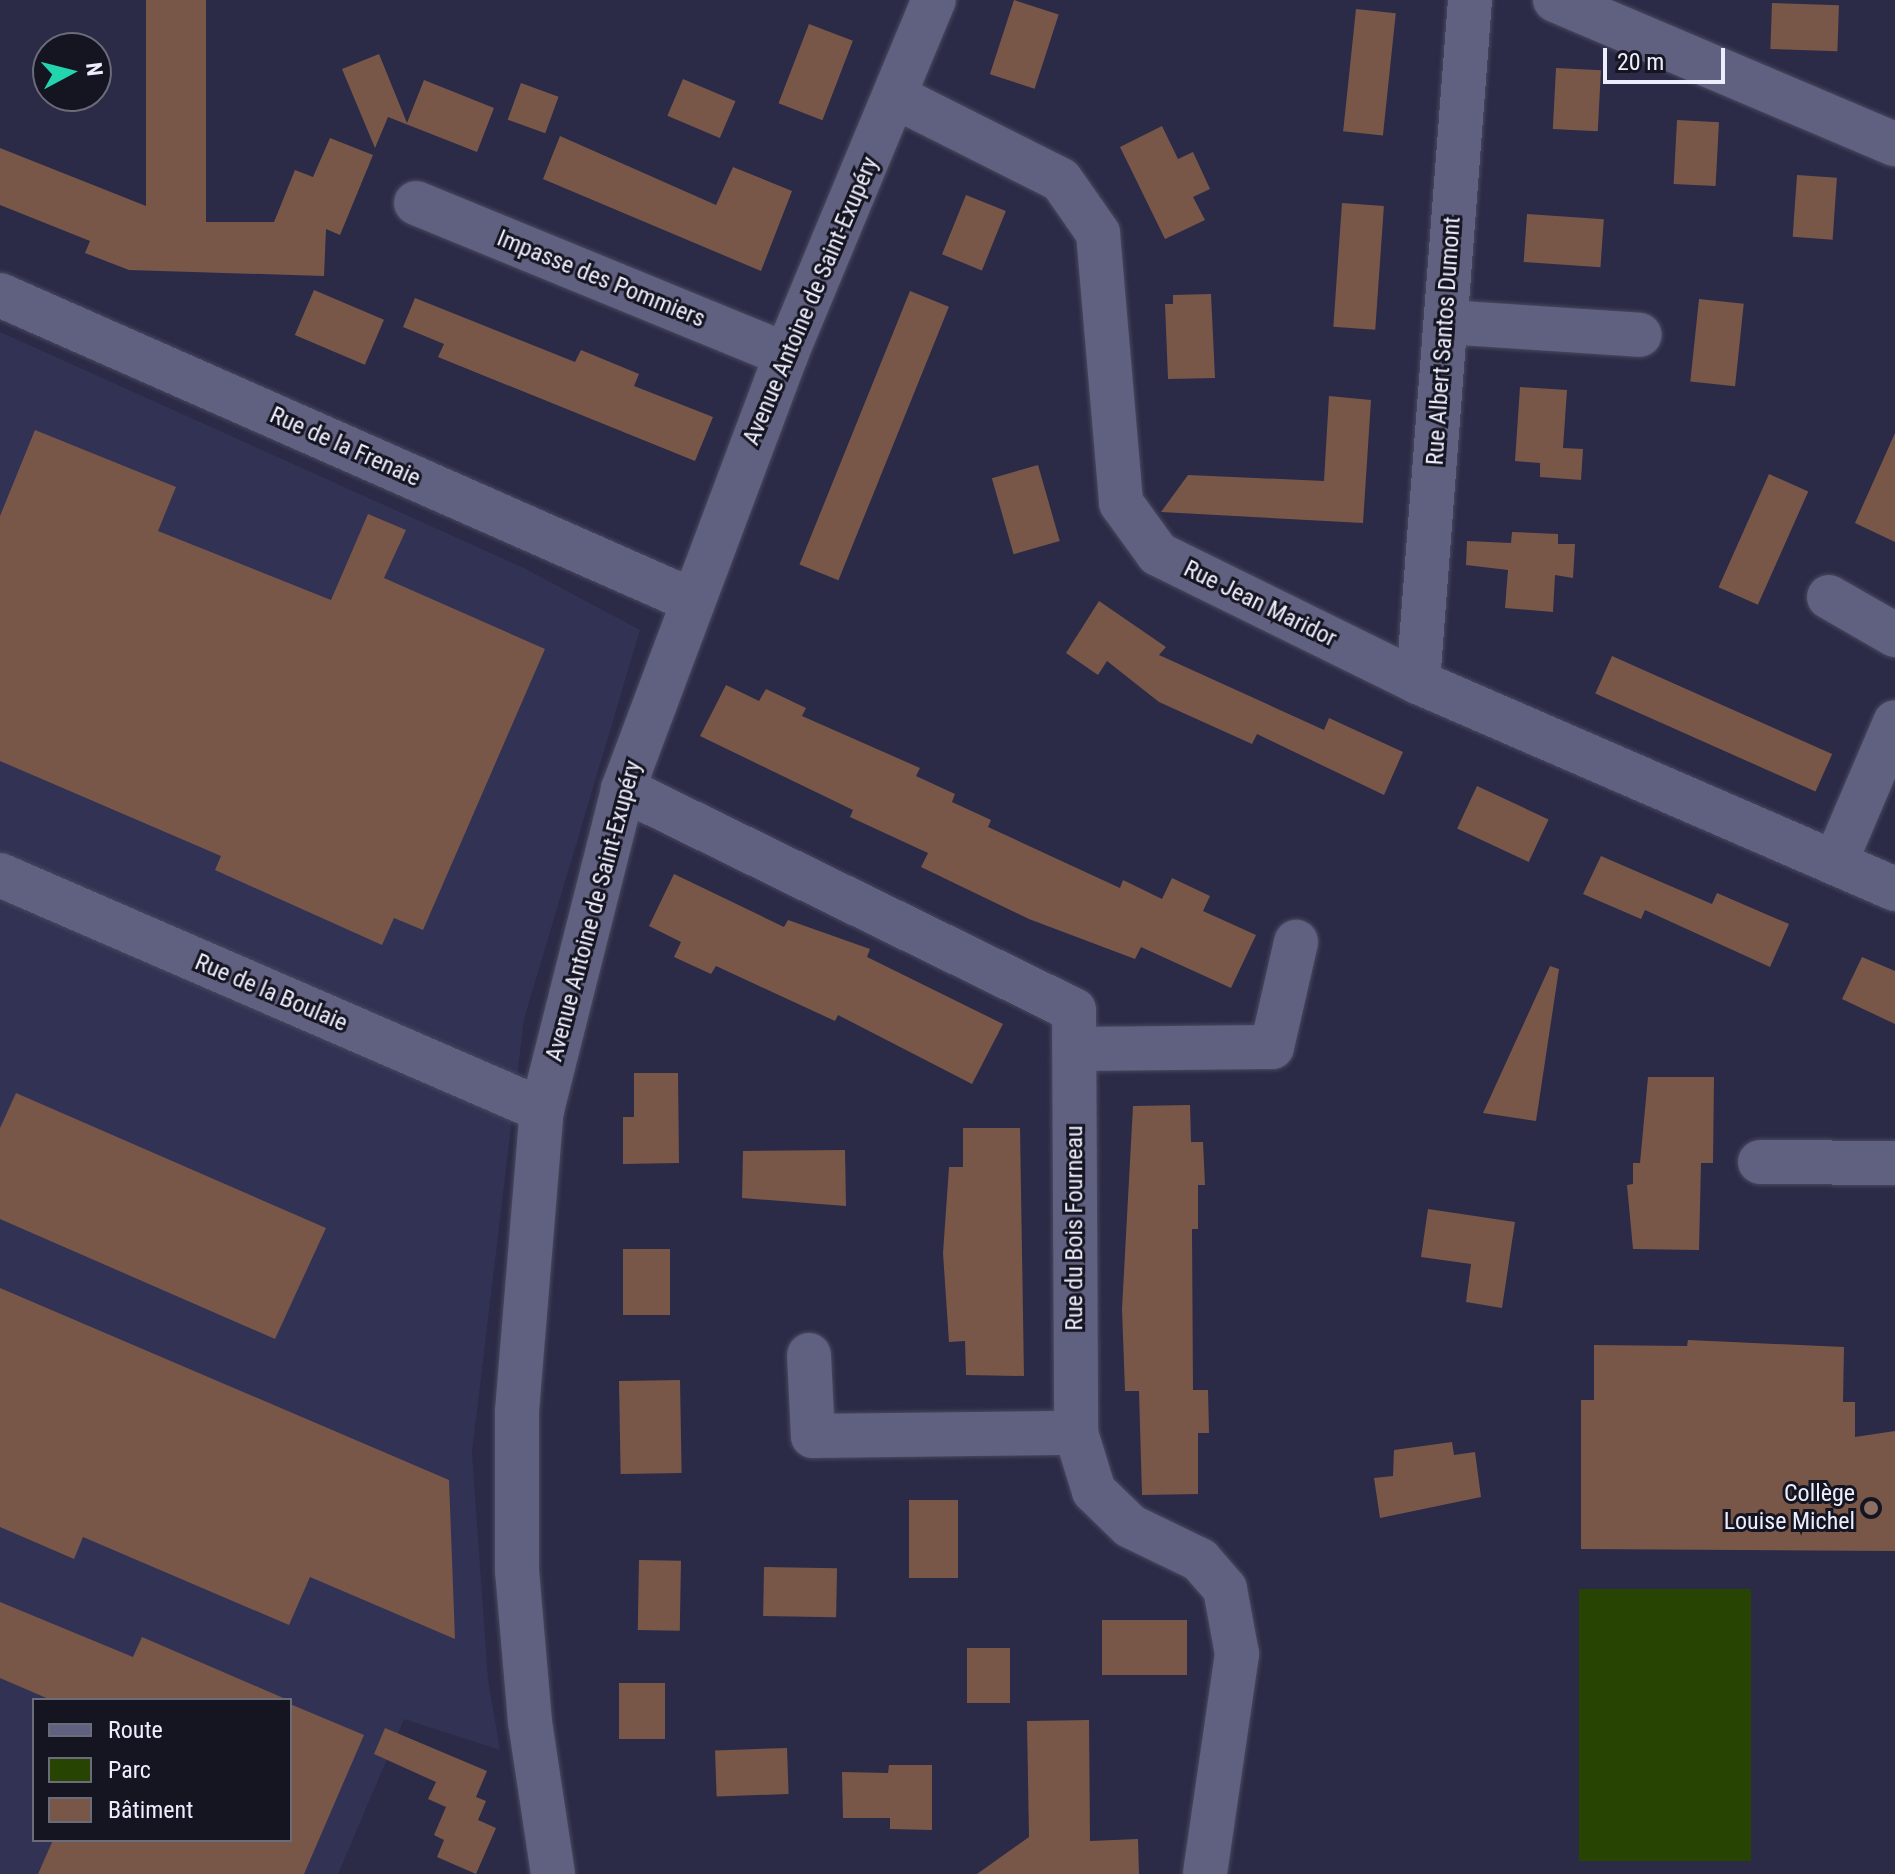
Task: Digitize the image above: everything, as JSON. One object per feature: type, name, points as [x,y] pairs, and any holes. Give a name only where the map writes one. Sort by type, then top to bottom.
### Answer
[{"type":"street","name":"Avenue Antoine de Saint-Exupéry","points":[[553,1874],[517,1571],[517,1411],[542,1110],[623,789],[691,600],[786,355],[898,98],[934,0]]},
{"type":"street","name":"Rue Albert Santos Dumont","points":[[1418,682],[1470,0]]},
{"type":"street","points":[[1555,0],[1895,144]]},
{"type":"street","name":"Rue Jean Maridor","points":[[898,98],[1061,180],[1098,233],[1121,503],[1158,554],[1418,682],[1895,889]]},
{"type":"street","name":"Impasse des Pommiers","points":[[416,203],[786,355]]},
{"type":"street","name":"Rue de la Frenaie","points":[[0,295],[691,600]]},
{"type":"street","points":[[1446,322],[1640,335]]},
{"type":"street","points":[[1829,597],[1895,635]]},
{"type":"street","points":[[1835,863],[1895,722]]},
{"type":"street","name":"Rue du Bois Fourneau","points":[[623,789],[1074,1010],[1076,1433],[1094,1491],[1130,1526],[1200,1560],[1225,1589],[1237,1654],[1235,1694],[1205,1874]]},
{"type":"street","name":"Rue de la Boulaie","points":[[0,875],[542,1110]]},
{"type":"street","points":[[1075,1049],[1272,1047],[1296,942]]},
{"type":"street","points":[[1760,1162],[1895,1163]]},
{"type":"street","points":[[809,1355],[813,1436],[1076,1433]]},
{"type":"shaded area","points":[[0,332],[524,568],[640,630],[524,1019],[472,1452],[488,1680],[500,1750],[404,1719],[338,1874],[0,1874]]},
{"type":"green space","points":[[1579,1589],[1751,1589],[1751,1861],[1579,1861]]},
{"type":"building","points":[[146,0],[206,0],[206,222],[274,222],[295,170],[313,177],[330,138],[373,155],[340,235],[326,229],[324,276],[129,270],[85,253],[90,241],[0,205],[0,148],[146,206]]},
{"type":"building","points":[[1014,0],[1059,15],[1035,89],[990,74]]},
{"type":"building","points":[[1772,3],[1839,5],[1837,51],[1770,49]]},
{"type":"building","points":[[1356,9],[1396,13],[1383,136],[1343,131]]},
{"type":"building","points":[[809,24],[853,41],[822,120],[779,103]]},
{"type":"building","points":[[379,54],[407,123],[424,80],[494,108],[477,152],[388,117],[375,148],[342,69]]},
{"type":"building","points":[[1556,68],[1601,70],[1598,131],[1553,129]]},
{"type":"building","points":[[683,79],[735,101],[720,138],[667,116]]},
{"type":"building","points":[[521,83],[559,97],[545,133],[508,120]]},
{"type":"building","points":[[1677,120],[1719,122],[1716,186],[1674,184]]},
{"type":"building","points":[[1162,126],[1178,159],[1193,152],[1210,189],[1193,197],[1205,220],[1165,239],[1120,147]]},
{"type":"building","points":[[560,136],[716,205],[733,167],[792,191],[761,271],[543,179]]},
{"type":"building","points":[[1797,175],[1837,178],[1833,240],[1793,237]]},
{"type":"building","points":[[966,195],[1006,211],[982,270],[942,254]]},
{"type":"building","points":[[1342,203],[1384,206],[1375,330],[1333,327]]},
{"type":"building","points":[[1527,214],[1604,219],[1600,267],[1524,262]]},
{"type":"building","points":[[314,290],[384,320],[365,365],[295,335]]},
{"type":"building","points":[[910,291],[949,307],[838,580],[799,565]]},
{"type":"building","points":[[1211,294],[1215,378],[1168,379],[1165,304],[1173,304],[1173,295]]},
{"type":"building","points":[[415,298],[575,362],[581,350],[639,374],[634,386],[713,417],[695,461],[438,357],[444,344],[403,327]]},
{"type":"building","points":[[1699,299],[1744,304],[1735,386],[1690,382]]},
{"type":"building","points":[[1520,387],[1567,390],[1563,448],[1583,449],[1581,480],[1540,477],[1540,463],[1515,461]]},
{"type":"building","points":[[1329,396],[1371,400],[1363,523],[1161,512],[1188,475],[1324,481]]},
{"type":"building","points":[[35,430],[176,487],[158,531],[331,600],[368,514],[406,530],[384,578],[545,649],[423,930],[394,918],[382,945],[215,870],[221,856],[0,761],[0,516]]},
{"type":"building","points":[[1895,433],[1895,542],[1855,523]]},
{"type":"building","points":[[1038,465],[1060,541],[1014,554],[992,478]]},
{"type":"building","points":[[1769,474],[1808,491],[1758,605],[1719,587]]},
{"type":"building","points":[[1512,532],[1558,534],[1558,544],[1575,544],[1573,578],[1555,575],[1553,612],[1505,608],[1508,570],[1466,565],[1467,541],[1511,543]]},
{"type":"building","points":[[1099,601],[1166,647],[1159,655],[1324,730],[1329,718],[1403,752],[1384,795],[1257,734],[1252,744],[1159,702],[1107,661],[1098,675],[1066,653]]},
{"type":"building","points":[[1612,656],[1832,754],[1815,791],[1595,693]]},
{"type":"building","points":[[726,685],[759,701],[766,689],[806,708],[802,716],[920,768],[916,776],[955,794],[952,802],[991,820],[988,827],[1120,888],[1123,880],[1162,899],[1172,878],[1210,896],[1203,911],[1256,935],[1231,988],[1141,947],[1135,959],[1029,919],[921,867],[928,853],[850,817],[853,810],[700,736]]},
{"type":"building","points":[[1477,786],[1549,819],[1529,862],[1457,829]]},
{"type":"building","points":[[1601,856],[1712,904],[1717,893],[1789,924],[1770,967],[1645,910],[1641,919],[1583,894]]},
{"type":"building","points":[[674,874],[784,927],[788,920],[870,949],[867,957],[1003,1024],[972,1084],[838,1015],[835,1021],[716,966],[711,974],[674,957],[681,942],[649,926]]},
{"type":"building","points":[[1862,957],[1895,971],[1895,1024],[1842,999]]},
{"type":"building","points":[[1550,966],[1559,969],[1536,1121],[1483,1113]]},
{"type":"building","points":[[634,1073],[678,1073],[679,1163],[623,1164],[623,1117],[634,1117]]},
{"type":"building","points":[[1648,1077],[1714,1077],[1713,1163],[1701,1163],[1699,1250],[1633,1249],[1627,1185],[1633,1184],[1633,1163],[1640,1163]]},
{"type":"building","points":[[16,1093],[326,1228],[275,1339],[0,1219],[0,1128]]},
{"type":"building","points":[[1190,1105],[1191,1142],[1203,1142],[1205,1185],[1198,1185],[1198,1229],[1192,1229],[1193,1390],[1208,1390],[1209,1433],[1198,1433],[1198,1494],[1142,1495],[1139,1391],[1125,1391],[1122,1309],[1133,1106]]},
{"type":"building","points":[[963,1128],[1020,1128],[1024,1376],[966,1375],[965,1341],[949,1342],[943,1253],[949,1167],[963,1167]]},
{"type":"building","points":[[845,1150],[846,1206],[742,1198],[743,1151]]},
{"type":"building","points":[[1428,1209],[1515,1222],[1502,1308],[1466,1302],[1471,1264],[1421,1257]]},
{"type":"building","points":[[623,1249],[670,1249],[670,1315],[623,1315]]},
{"type":"building","points":[[0,1288],[449,1480],[455,1639],[310,1577],[289,1625],[83,1537],[74,1559],[0,1527]]},
{"type":"building","points":[[1688,1340],[1844,1347],[1843,1402],[1855,1402],[1855,1437],[1895,1431],[1895,1551],[1581,1549],[1581,1400],[1594,1400],[1594,1345],[1687,1346]]},
{"type":"building","points":[[680,1380],[682,1473],[621,1474],[619,1381]]},
{"type":"building","points":[[1452,1442],[1454,1455],[1475,1452],[1481,1497],[1380,1518],[1374,1478],[1393,1476],[1394,1450]]},
{"type":"building","points":[[909,1500],[958,1500],[958,1578],[909,1578]]},
{"type":"building","points":[[639,1560],[681,1561],[680,1631],[638,1630]]},
{"type":"building","points":[[764,1567],[837,1568],[836,1617],[763,1616]]},
{"type":"building","points":[[0,1602],[133,1657],[142,1637],[283,1698],[46,1698],[0,1678]]},
{"type":"building","points":[[1102,1620],[1187,1620],[1187,1675],[1102,1675]]},
{"type":"building","points":[[967,1648],[1010,1648],[1010,1703],[967,1703]]},
{"type":"building","points":[[619,1683],[665,1683],[665,1739],[619,1739]]},
{"type":"building","points":[[292,1705],[364,1735],[304,1874],[38,1874],[52,1842],[292,1842]]},
{"type":"building","points":[[1089,1720],[1090,1841],[1138,1839],[1139,1874],[977,1874],[1029,1837],[1027,1721]]},
{"type":"building","points":[[385,1728],[487,1771],[476,1797],[486,1801],[478,1820],[496,1828],[476,1874],[437,1857],[444,1840],[434,1835],[446,1807],[428,1799],[436,1782],[374,1754]]},
{"type":"building","points":[[787,1748],[789,1794],[717,1796],[715,1751]]},
{"type":"building","points":[[889,1765],[932,1765],[932,1830],[890,1829],[890,1818],[843,1818],[842,1772],[888,1773]]},
{"type":"place","name":"Collège Louise Michel","points":[[1871,1508]]}]
